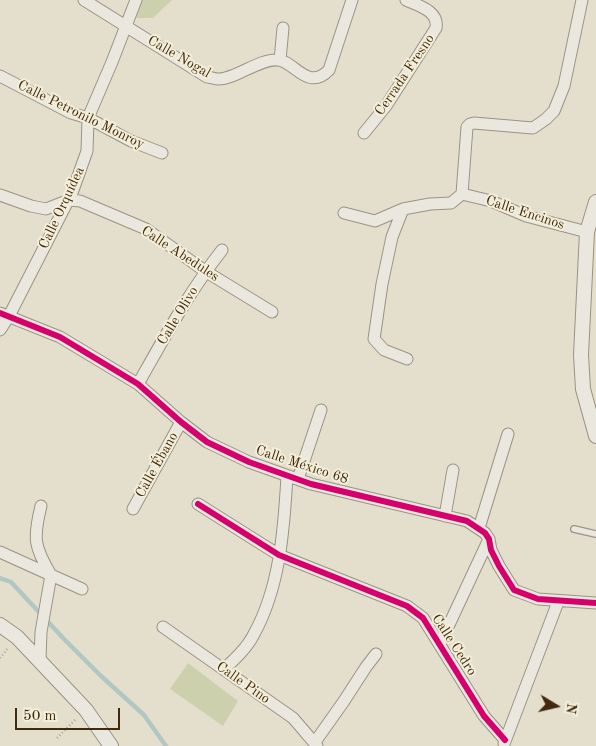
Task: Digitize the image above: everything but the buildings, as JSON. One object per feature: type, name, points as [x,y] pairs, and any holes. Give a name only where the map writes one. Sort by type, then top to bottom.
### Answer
[{"type":"street","name":"Calle Nogal","points":[[84,0],[126,25],[154,45],[207,76],[220,80],[270,60],[280,60]]},
{"type":"street","name":"Calle Orquídea","points":[[0,330],[5,314],[69,200],[86,151],[88,118],[136,0]]},
{"type":"street","points":[[283,28],[280,60],[298,73],[314,78],[324,76],[329,70],[352,0]]},
{"type":"street","name":"Cerrada Fresno","points":[[364,133],[386,106],[436,28],[437,22],[434,16],[427,10],[406,0]]},
{"type":"street","points":[[344,213],[375,221],[404,209],[430,204],[451,203],[462,194],[467,127],[470,124],[533,128],[554,112],[564,86],[582,0]]},
{"type":"street","name":"Calle Petronilo Monroy","points":[[0,76],[71,113],[88,118],[131,142],[162,153]]},
{"type":"street","name":"Calle Encinos","points":[[462,194],[491,201],[526,216],[587,232]]},
{"type":"street","points":[[0,195],[46,209],[69,200]]},
{"type":"street","name":"Calle Abedules","points":[[69,200],[80,201],[146,229],[205,272],[272,312]]},
{"type":"street","points":[[596,202],[587,232],[581,355],[583,389],[596,436]]},
{"type":"street","points":[[404,209],[392,237],[382,284],[374,339],[384,350],[406,359]]},
{"type":"street","name":"Calle Olivo","points":[[138,384],[171,326],[205,272],[222,250]]},
{"type":"street","name":"Calle México 68","points":[[5,314],[60,337],[138,384],[207,442],[249,462],[292,477],[340,491],[467,521],[479,528],[489,539],[499,566],[514,590],[538,599],[558,602],[596,603]]},
{"type":"street","points":[[224,670],[242,653],[254,635],[267,605],[279,555],[292,477],[321,410]]},
{"type":"street","name":"Calle Ébano","points":[[133,509],[181,422]]},
{"type":"street","points":[[479,528],[508,434]]},
{"type":"street","points":[[445,516],[453,470]]},
{"type":"street","name":"Calle Cedro","points":[[198,504],[279,555],[407,606],[423,618],[484,716],[504,743]]},
{"type":"street","points":[[40,660],[41,632],[50,579],[39,555],[36,537],[41,506]]},
{"type":"street","points":[[440,644],[489,539]]},
{"type":"street","points":[[0,552],[50,579],[82,589]]},
{"type":"street","points":[[504,743],[558,602]]},
{"type":"street","points":[[0,625],[17,637],[86,710],[111,746]]},
{"type":"street","name":"Calle Pino","points":[[162,627],[293,718],[316,744]]},
{"type":"street","points":[[316,744],[376,654]]},
{"type":"lane","points":[[574,529],[596,534]]},
{"type":"path","points":[[57,738],[86,710]]},
{"type":"green space","points":[[142,0],[172,0],[153,18],[136,18]]},
{"type":"green space","points":[[188,663],[238,701],[223,726],[170,689]]},
{"type":"waterway","points":[[0,578],[11,582],[64,639],[144,715],[166,746]]},
{"type":"cycle path","points":[[0,313],[60,337],[138,384],[207,442],[249,462],[311,484],[467,521],[485,533],[499,566],[514,590],[538,599],[596,603]]},
{"type":"cycle path","points":[[198,504],[279,555],[407,606],[423,618],[484,716],[505,740]]}]
